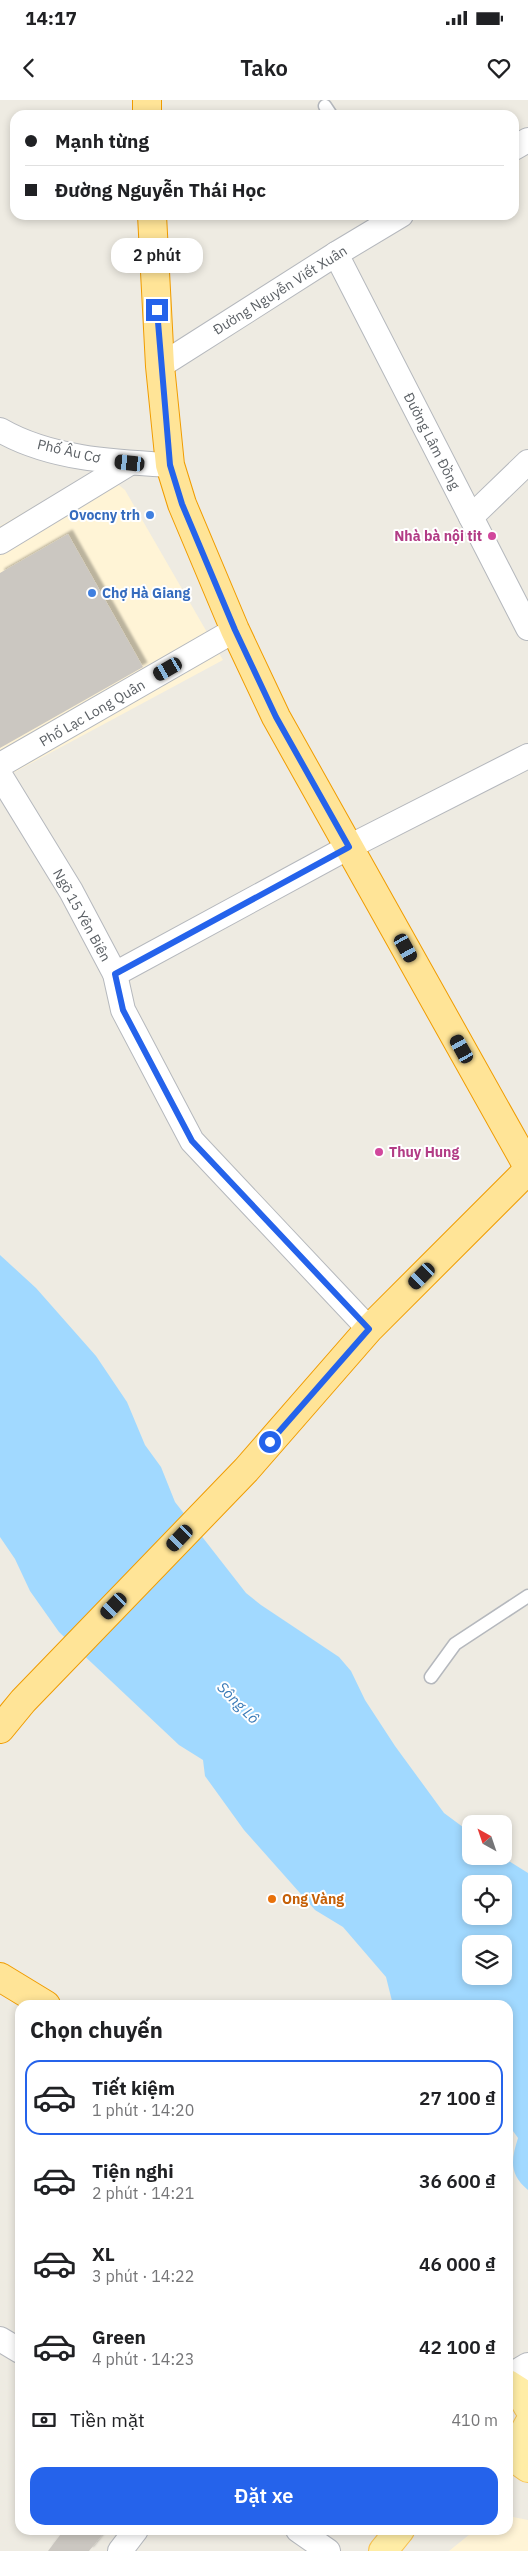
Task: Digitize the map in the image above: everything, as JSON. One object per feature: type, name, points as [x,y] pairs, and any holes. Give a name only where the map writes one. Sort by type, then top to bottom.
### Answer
[{"type":"highway","points":[[0,1729],[23,1701],[246,1470],[369,1329],[528,1169],[276,717],[235,630],[182,504],[170,465],[160,366],[152,220]]},
{"type":"highway","points":[[0,1977],[38,2000]]},
{"type":"main road","points":[[513,2387],[519,2391],[523,2430]]},
{"type":"main road","points":[[513,2458],[528,2468]]},
{"type":"main road","points":[[383,2551],[396,2535]]},
{"type":"street","name":"Đường Nguyễn Viết Xuân","points":[[160,366],[391,220]]},
{"type":"street","name":"Đường Lâm Đồng","points":[[336,254],[528,628]]},
{"type":"street","name":"Phố Âu Cơ","points":[[0,430],[48,449],[80,457],[130,463],[170,465]]},
{"type":"street","points":[[471,517],[528,462]]},
{"type":"street","points":[[0,542],[130,463]]},
{"type":"street","name":"Phố Lạc Long Quân","points":[[0,765],[235,630]]},
{"type":"street","points":[[115,974],[349,847],[528,756]]},
{"type":"street","name":"Ngõ 15 Yên Biên","points":[[0,775],[71,891],[115,974],[123,1010],[192,1141],[369,1329]]},
{"type":"street","points":[[0,2339],[15,2348]]},
{"type":"street","points":[[513,2376],[528,2367]]},
{"type":"street","points":[[120,2551],[132,2535]]},
{"type":"street","points":[[305,2535],[328,2551]]},
{"type":"lane","points":[[430,1677],[455,1644],[528,1596]]},
{"type":"shaded area","name":"Chợ Hà Giang","points":[[99,469],[125,490],[223,660],[0,780],[0,526]]},
{"type":"shaded area","points":[[513,2517],[528,2520],[528,2551],[449,2551],[469,2535],[513,2535]]},
{"type":"water","name":"Sông Lô","points":[[0,1255],[36,1288],[96,1356],[127,1402],[145,1445],[161,1467],[175,1502],[246,1593],[339,1657],[351,1671],[365,1700],[395,1746],[444,1813],[462,1826],[462,1865],[512,1865],[512,1863],[528,1873],[528,2190],[517,2178],[513,2166],[518,2138],[513,2131],[513,2000],[392,2000],[386,1977],[343,1927],[315,1910],[244,1830],[205,1776],[203,1760],[179,1745],[59,1632],[30,1591],[15,1559],[0,1537]]},
{"type":"building","points":[[68,534],[143,667],[0,748],[0,573]]},
{"type":"building","points":[[60,2535],[102,2535],[89,2551],[48,2551]]},
{"type":"place","name":"Ovocny trh","points":[[150,515]]},
{"type":"place","name":"Nhà bà nội tit","points":[[492,536]]},
{"type":"place","name":"Chợ Hà Giang","points":[[92,593]]},
{"type":"place","name":"Thuy Hung","points":[[379,1152]]},
{"type":"place","name":"Ong Vàng","points":[[272,1899]]},
{"type":"route","points":[[157,310],[160,366],[170,465],[182,504],[235,630],[276,717],[349,847],[115,974],[123,1010],[192,1141],[369,1329],[270,1442]]}]
